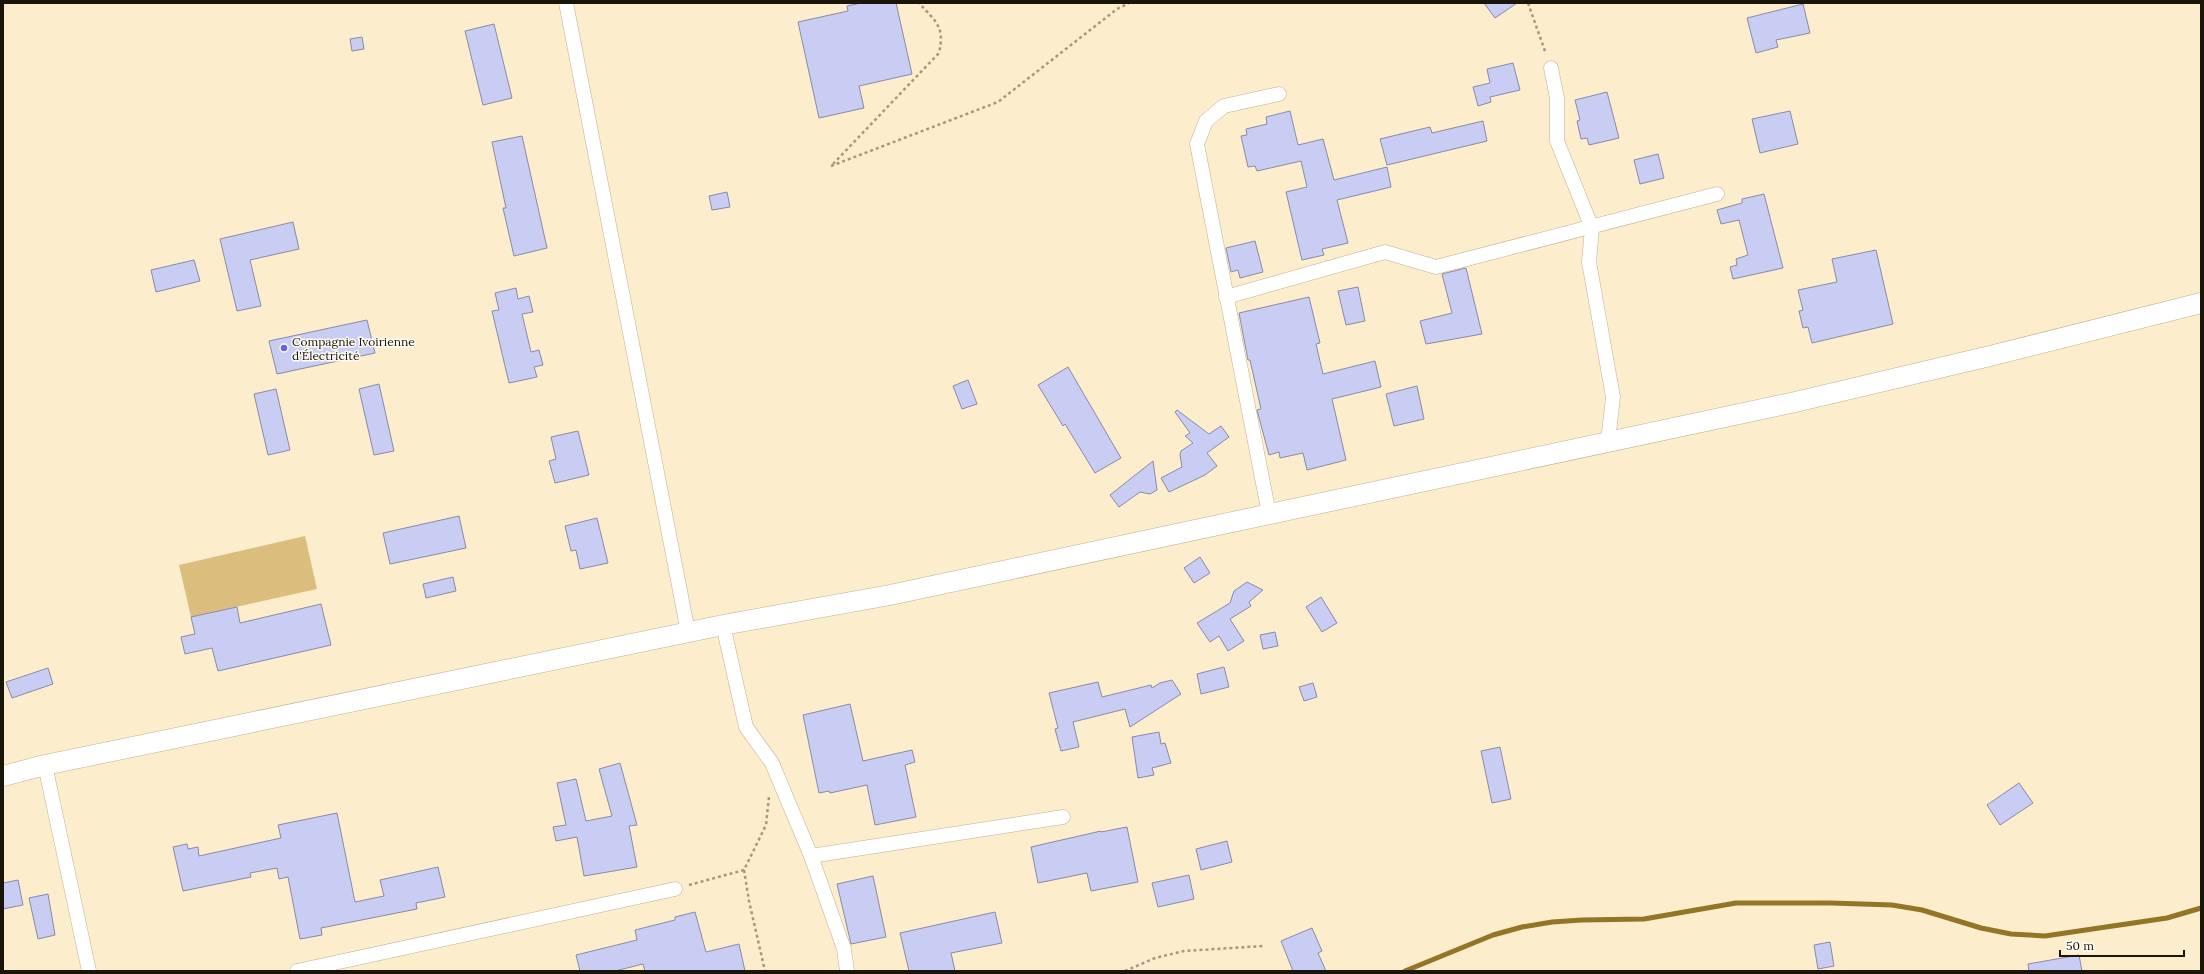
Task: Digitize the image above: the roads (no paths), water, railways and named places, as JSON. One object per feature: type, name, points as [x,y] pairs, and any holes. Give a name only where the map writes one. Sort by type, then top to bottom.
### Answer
[{"type":"street","points":[[566,3],[688,632]]},
{"type":"street","points":[[1551,68],[1558,98],[1557,141],[1592,228],[1589,262],[1613,396],[1608,442]]},
{"type":"street","points":[[1268,514],[1197,144],[1206,121],[1224,106],[1279,94]]},
{"type":"street","points":[[1226,297],[1385,252],[1436,267],[1592,228],[1717,194]]},
{"type":"street","points":[[3,776],[45,765],[688,632],[890,595],[1608,442],[1806,399],[1990,356],[2201,304]]},
{"type":"street","points":[[723,625],[746,727],[772,763],[811,856],[844,950],[847,971]]},
{"type":"street","points":[[45,765],[89,971]]},
{"type":"street","points":[[811,856],[1063,817]]},
{"type":"street","points":[[297,971],[675,889]]},
{"type":"waterway","points":[[1405,971],[1493,935],[1522,927],[1552,922],[1582,920],[1644,919],[1736,903],[1831,903],[1892,905],[1922,910],[1981,928],[2011,934],[2045,936],[2167,918],[2201,908]]},
{"type":"place","name":"Compagnie Ivoirienne d'Électricité","points":[[284,348]]}]
